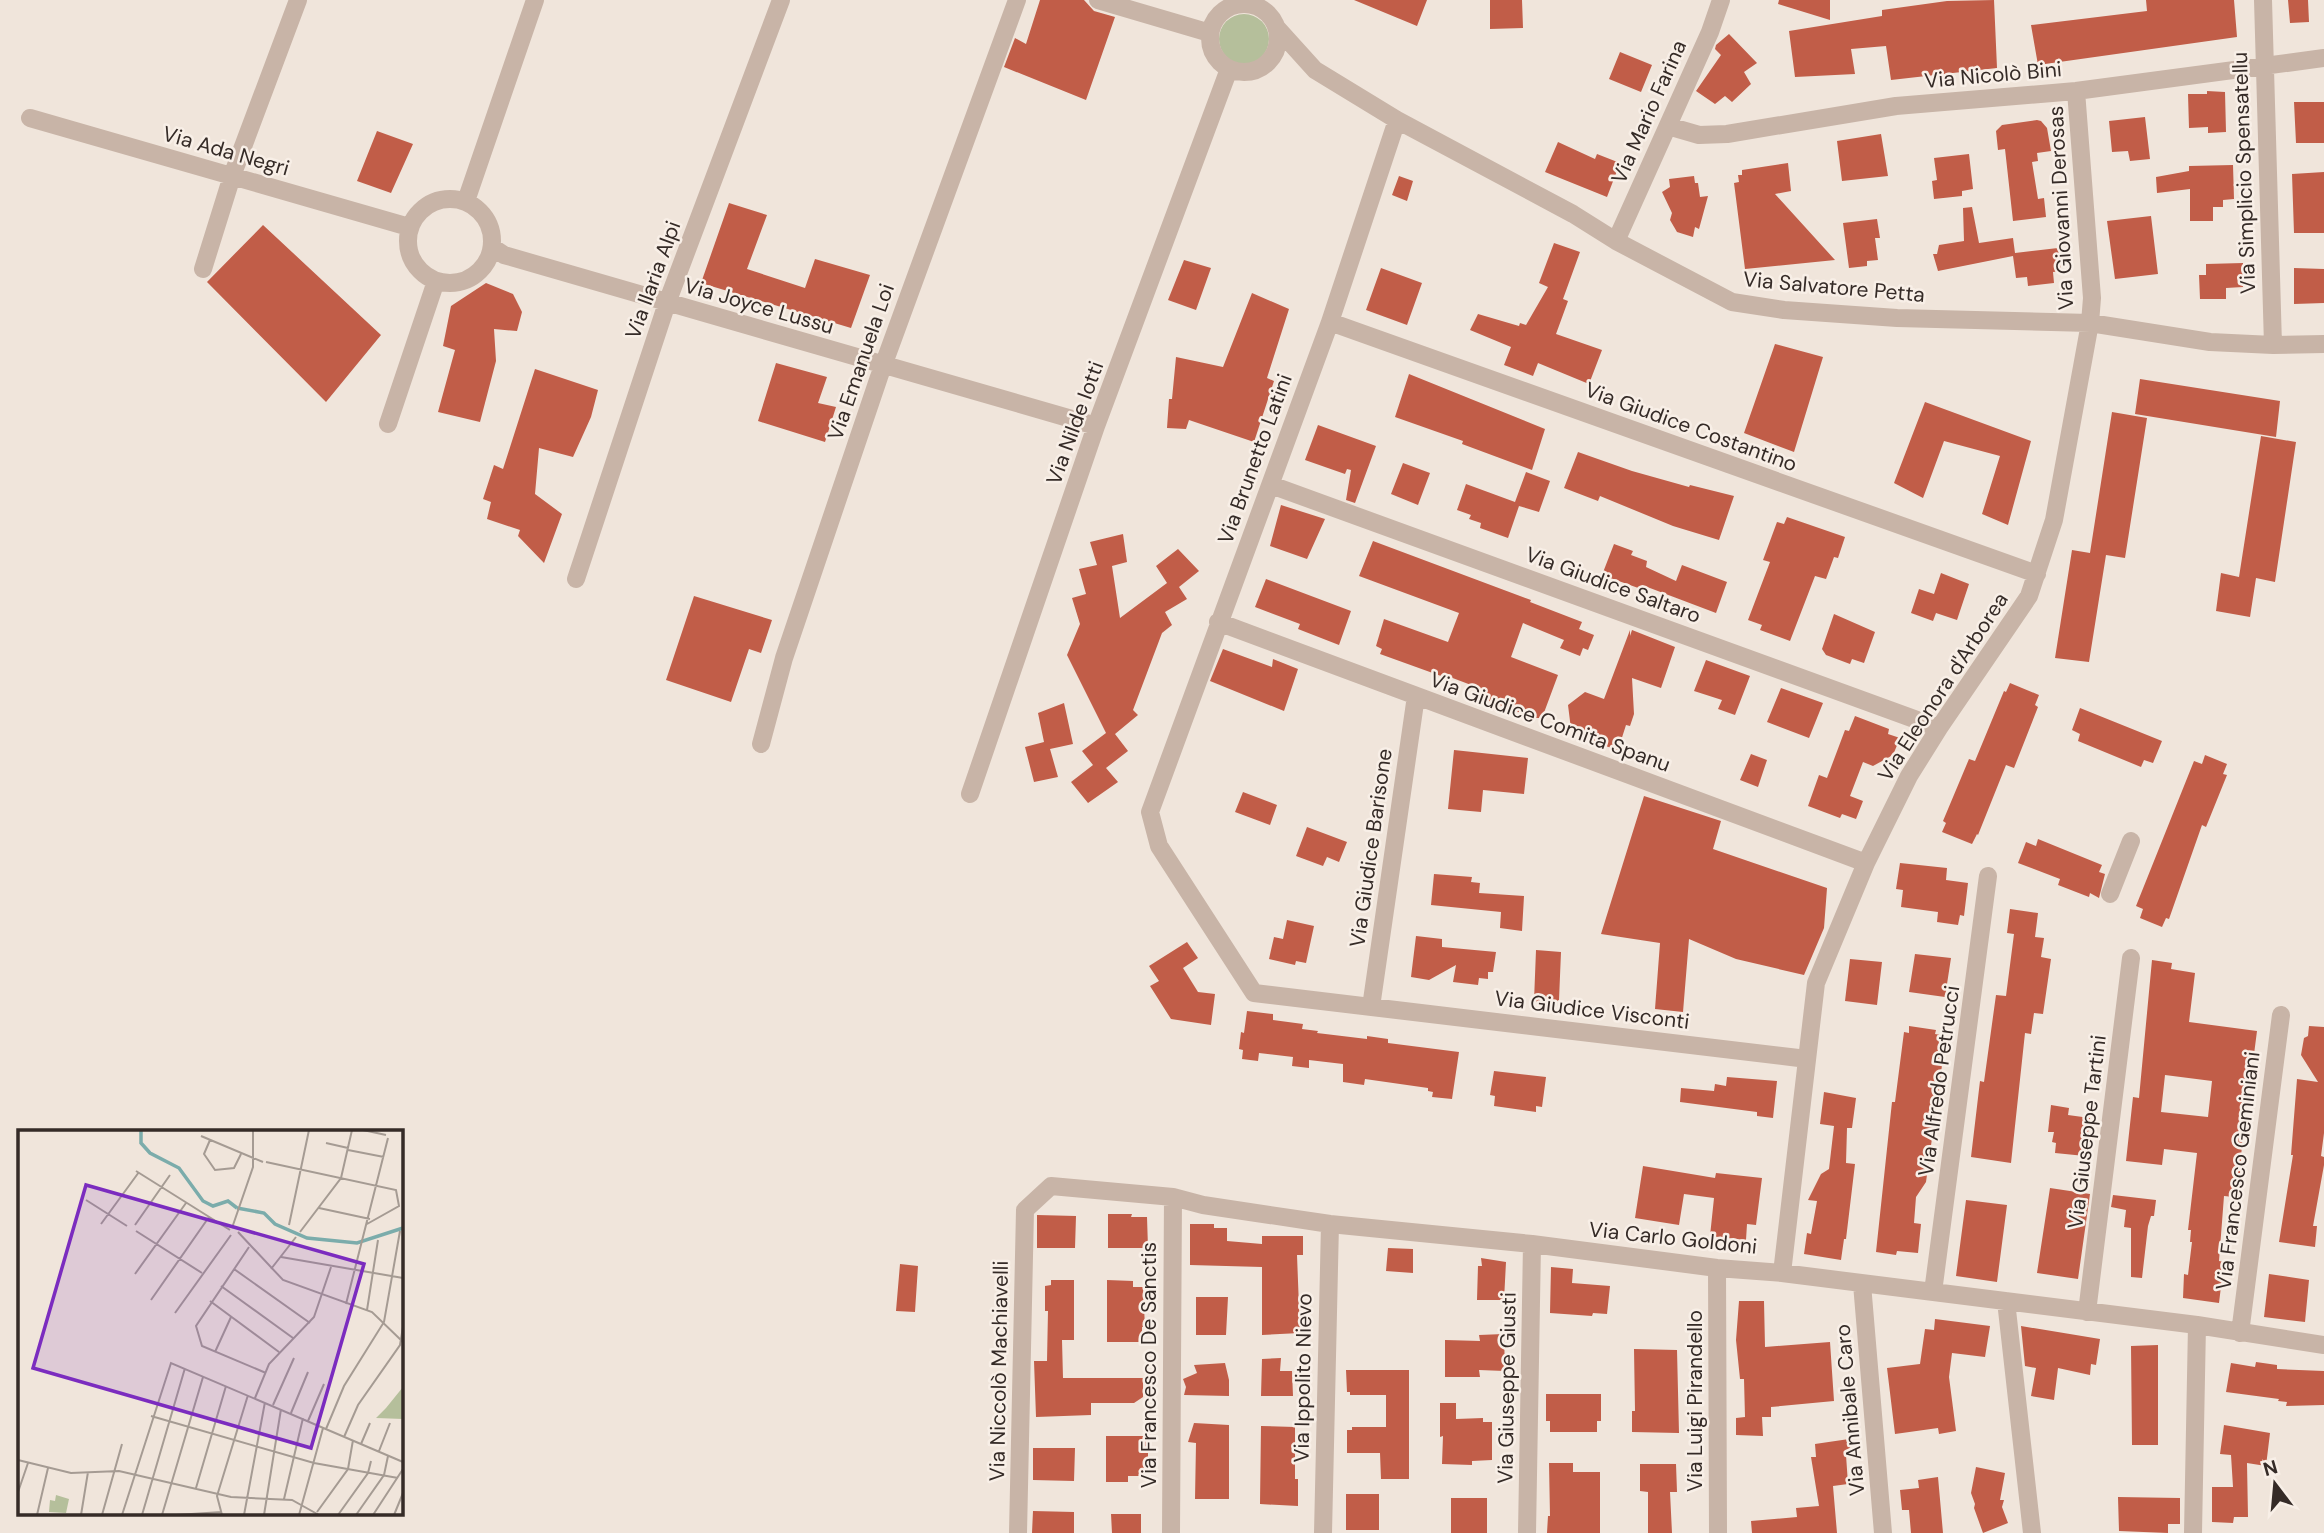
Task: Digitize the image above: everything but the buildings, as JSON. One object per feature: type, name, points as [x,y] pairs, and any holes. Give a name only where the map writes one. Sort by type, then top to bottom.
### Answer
[{"type":"street","points":[[203,269],[232,176],[298,0]]},
{"type":"street","points":[[466,201],[534,0]]},
{"type":"street","name":"Via Ilaria Alpi","points":[[576,579],[667,303],[781,0]]},
{"type":"street","name":"Via Emanuela Loi","points":[[761,744],[784,658],[883,366],[1017,0]]},
{"type":"street","points":[[1098,0],[1210,33]]},
{"type":"street","name":"Via Mario Farina","points":[[1616,242],[1710,32],[1721,0]]},
{"type":"street","name":"Via Simplicio Spensatellu","points":[[2263,0],[2273,345]]},
{"type":"street","points":[[1245,4],[1270,14],[1278,41],[1276,52],[1260,69],[1244,73],[1230,69],[1222,65],[1212,51],[1210,33],[1215,20],[1226,6],[1245,4]]},
{"type":"street","name":"Via Salvatore Petta","points":[[1270,14],[1298,54],[1315,70],[1397,120],[1573,214],[1616,242],[1732,302],[1784,310],[1897,318],[2090,323],[2210,342],[2324,344]]},
{"type":"street","name":"Via Nicolò Bini","points":[[1668,126],[1699,135],[1727,134],[1896,106],[2076,91],[2324,58]]},
{"type":"street","name":"Via Salvatore Petta","points":[[1260,69],[1293,64],[1315,70]]},
{"type":"street","name":"Via Nilde Iotti","points":[[970,794],[1096,426],[1230,69]]},
{"type":"street","name":"Via Giovanni Derosas","points":[[2076,91],[2092,298],[2090,323]]},
{"type":"street","name":"Via Ada Negri","points":[[30,118],[410,228]]},
{"type":"street","name":"Via Brunetto Latini","points":[[1150,812],[1330,322],[1397,120]]},
{"type":"street","points":[[442,199],[466,201],[483,214],[490,225],[492,247],[483,267],[469,279],[448,283],[436,281],[427,277],[414,263],[407,246],[410,228],[415,215],[430,203],[442,199]]},
{"type":"street","name":"Via Joyce Lussu","points":[[492,247],[504,255],[1096,426]]},
{"type":"street","points":[[388,424],[436,281]]},
{"type":"street","name":"Via Giudice Costantino","points":[[1330,322],[2037,574]]},
{"type":"street","name":"Via Eleonora d'Arborea","points":[[1782,1273],[1816,983],[1866,863],[1909,776],[1939,727],[2029,596],[2054,520],[2090,323]]},
{"type":"street","name":"Via Giudice Saltaro","points":[[1271,485],[1939,727]]},
{"type":"street","name":"Via Giudice Comita Spanu","points":[[1218,622],[1866,863]]},
{"type":"street","name":"Via Giudice Barisone","points":[[1371,1007],[1416,696]]},
{"type":"street","name":"Via Giudice Visconti","points":[[1150,812],[1159,846],[1254,993],[1807,1059]]},
{"type":"street","points":[[2110,894],[2131,841]]},
{"type":"street","name":"Via Alfredo Petrucci","points":[[1933,1292],[1988,876]]},
{"type":"street","name":"Via Giuseppe Tartini","points":[[2087,1312],[2131,958]]},
{"type":"street","name":"Via Francesco Geminiani","points":[[2240,1333],[2281,1015]]},
{"type":"street","name":"Via Carlo Goldoni","points":[[1025,1210],[1051,1186],[1173,1197],[1203,1205],[1329,1224],[1782,1273],[2197,1325],[2324,1345]]},
{"type":"street","name":"Via Francesco De Sanctis","points":[[1171,1533],[1173,1197]]},
{"type":"street","name":"Via Niccolò Machiavelli","points":[[1018,1533],[1025,1210]]},
{"type":"street","name":"Via Ippolito Nievo","points":[[1322,1533],[1329,1224]]},
{"type":"street","name":"Via Giuseppe Giusti","points":[[1527,1533],[1532,1244]]},
{"type":"street","name":"Via Luigi Pirandello","points":[[1717,1268],[1718,1533]]},
{"type":"street","name":"Via Annibale Caro","points":[[1862,1284],[1882,1533]]},
{"type":"street","points":[[2006,1301],[2032,1533]]},
{"type":"street","points":[[2193,1533],[2197,1325]]},
{"type":"green space","points":[[1244,14],[1261,22],[1269,39],[1261,56],[1244,64],[1227,56],[1219,39],[1227,22]]}]
